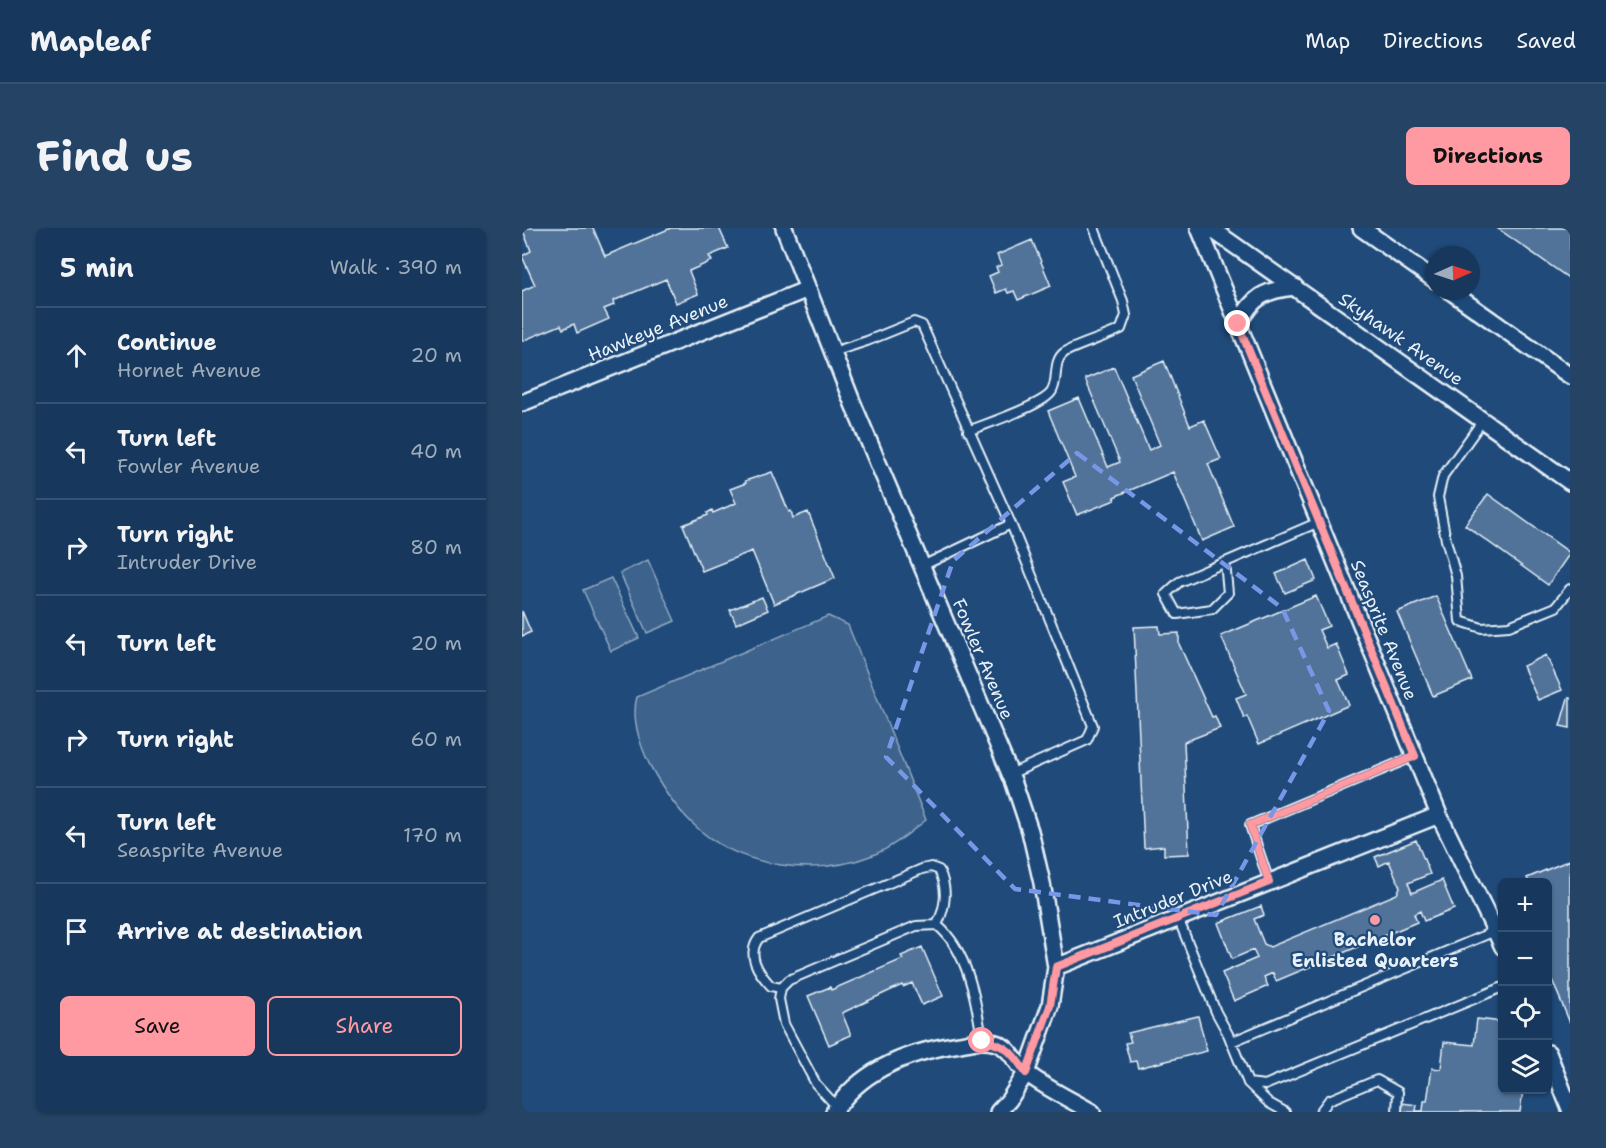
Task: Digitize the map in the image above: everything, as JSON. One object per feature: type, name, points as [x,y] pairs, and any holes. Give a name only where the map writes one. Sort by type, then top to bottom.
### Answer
[{"type":"street","name":"Fowler Avenue","points":[[784,228],[832,352],[1010,774],[1033,841],[1056,967],[1050,1006],[1026,1073],[1010,1100],[998,1112]]},
{"type":"street","name":"Seasprite Avenue","points":[[1199,228],[1439,815],[1498,937]]},
{"type":"street","name":"Skyhawk Avenue","points":[[1210,228],[1570,482]]},
{"type":"street","points":[[1361,228],[1426,274]]},
{"type":"street","points":[[1238,324],[1248,306],[1258,297],[1270,291],[1295,287]]},
{"type":"street","name":"Hawkeye Avenue","points":[[522,403],[808,289]]},
{"type":"street","points":[[1463,300],[1570,376]]},
{"type":"street","name":"Intruder Drive","points":[[1056,967],[1439,815]]},
{"type":"street","points":[[835,1110],[849,1092],[864,1079],[895,1061],[914,1053],[982,1041],[996,1042],[1006,1048],[1026,1073],[1092,1112]]},
{"type":"street","points":[[1552,1063],[1570,1109]]},
{"type":"lane","points":[[969,431],[1035,404],[1052,392],[1057,361],[1064,353],[1122,329],[1126,315],[1124,301],[1094,228]]},
{"type":"lane","points":[[832,352],[914,322],[922,325],[1011,524],[1093,726],[1087,740],[1010,774]]},
{"type":"lane","points":[[1483,420],[1443,476],[1438,497],[1456,576],[1460,621],[1482,628],[1509,626],[1556,608],[1570,589]]},
{"type":"lane","points":[[1225,562],[1228,593],[1212,609],[1177,614],[1166,594],[1179,582],[1225,562],[1319,522]]},
{"type":"lane","points":[[922,566],[1011,524]]},
{"type":"lane","points":[[1269,882],[1250,825],[1415,756]]},
{"type":"lane","points":[[781,988],[771,986],[757,968],[753,946],[759,938],[931,867],[939,870],[946,894],[944,909],[937,925]]},
{"type":"lane","points":[[1178,918],[1248,1083],[1269,1103],[1285,1112]]},
{"type":"lane","points":[[835,1110],[816,1084],[784,1024],[779,999],[781,988],[789,980],[916,926],[937,925],[947,932],[965,967],[973,988],[982,1041]]},
{"type":"lane","points":[[1231,1042],[1495,931]]},
{"type":"lane","points":[[1248,1083],[1265,1085],[1498,989]]},
{"type":"lane","points":[[1320,1112],[1329,1100],[1377,1080],[1398,1092],[1397,1112]]},
{"type":"highlighted area","points":[[1077,453],[1282,608],[1329,711],[1216,915],[1015,889],[886,757],[953,561]]},
{"type":"shaded area","points":[[648,560],[675,621],[647,633],[620,573]]},
{"type":"shaded area","points":[[611,578],[639,638],[611,651],[583,590]]},
{"type":"shaded area","points":[[828,616],[848,625],[926,820],[887,848],[850,862],[802,867],[754,859],[710,838],[692,823],[672,801],[651,768],[642,748],[635,717],[637,697]]},
{"type":"building","points":[[522,228],[593,228],[605,256],[671,228],[719,228],[728,248],[709,256],[712,261],[689,271],[698,294],[676,303],[666,279],[613,301],[614,305],[604,309],[609,319],[577,333],[574,324],[563,329],[561,325],[522,341],[522,291],[535,285],[522,256],[531,251]]},
{"type":"building","points":[[1497,228],[1570,228],[1570,279]]},
{"type":"building","points":[[1032,240],[1051,286],[1018,300],[1014,291],[1008,293],[1006,289],[996,293],[989,276],[998,272],[996,267],[1001,265],[997,255]]},
{"type":"building","points":[[1164,361],[1190,426],[1204,420],[1221,459],[1208,464],[1234,527],[1202,541],[1173,472],[1114,497],[1115,500],[1077,515],[1063,482],[1075,477],[1048,411],[1079,398],[1108,467],[1120,462],[1085,379],[1114,367],[1149,450],[1160,445],[1131,375]]},
{"type":"building","points":[[772,472],[793,518],[808,512],[835,578],[774,604],[752,551],[702,571],[683,525],[708,515],[707,513],[712,510],[713,513],[736,503],[730,489]]},
{"type":"building","points":[[1488,494],[1570,553],[1548,585],[1465,525]]},
{"type":"building","points":[[1308,560],[1316,580],[1285,593],[1276,574]]},
{"type":"building","points":[[1316,596],[1329,626],[1319,630],[1327,648],[1336,644],[1349,675],[1338,680],[1349,705],[1259,744],[1236,698],[1246,694],[1221,636]]},
{"type":"building","points":[[1436,596],[1472,680],[1433,696],[1397,612]]},
{"type":"building","points":[[762,597],[768,610],[736,624],[730,610]]},
{"type":"building","points":[[522,611],[531,632],[522,636]]},
{"type":"building","points":[[1159,626],[1160,634],[1179,633],[1179,644],[1212,717],[1215,716],[1220,728],[1184,742],[1189,854],[1164,855],[1164,846],[1144,848],[1134,627]]},
{"type":"building","points":[[1546,655],[1562,690],[1538,700],[1523,666]]},
{"type":"building","points":[[1568,698],[1570,698],[1570,728],[1560,726]]},
{"type":"building","name":"Bachelor Enlisted Quarters","points":[[1416,840],[1430,874],[1408,883],[1412,893],[1442,880],[1454,909],[1424,921],[1420,911],[1414,914],[1417,922],[1276,981],[1273,973],[1264,977],[1268,986],[1234,1001],[1222,973],[1257,958],[1253,950],[1232,959],[1218,923],[1261,906],[1264,915],[1254,919],[1264,944],[1270,947],[1397,894],[1400,887],[1389,861],[1379,866],[1375,857]]},
{"type":"building","points":[[1570,860],[1570,1023],[1552,980],[1552,878],[1527,878]]},
{"type":"building","points":[[922,947],[943,996],[922,1005],[912,983],[903,987],[902,985],[842,1013],[851,1035],[829,1045],[808,996],[830,987],[831,990],[903,959],[901,956]]},
{"type":"building","points":[[1198,1016],[1207,1051],[1138,1068],[1136,1061],[1130,1062],[1125,1043],[1131,1042],[1128,1033]]},
{"type":"building","points":[[1477,1019],[1498,1021],[1498,1094],[1522,1094],[1520,1112],[1401,1112],[1402,1103],[1417,1105],[1416,1111],[1423,1111],[1424,1101],[1427,1101],[1432,1068],[1441,1069],[1444,1042],[1474,1045]]},
{"type":"place","name":"Bachelor Enlisted Quarters","points":[[1375,920]]},
{"type":"route","points":[[982,1041],[996,1042],[1006,1048],[1026,1073],[1050,1006],[1056,967],[1269,882],[1250,825],[1415,756],[1238,324]]}]
